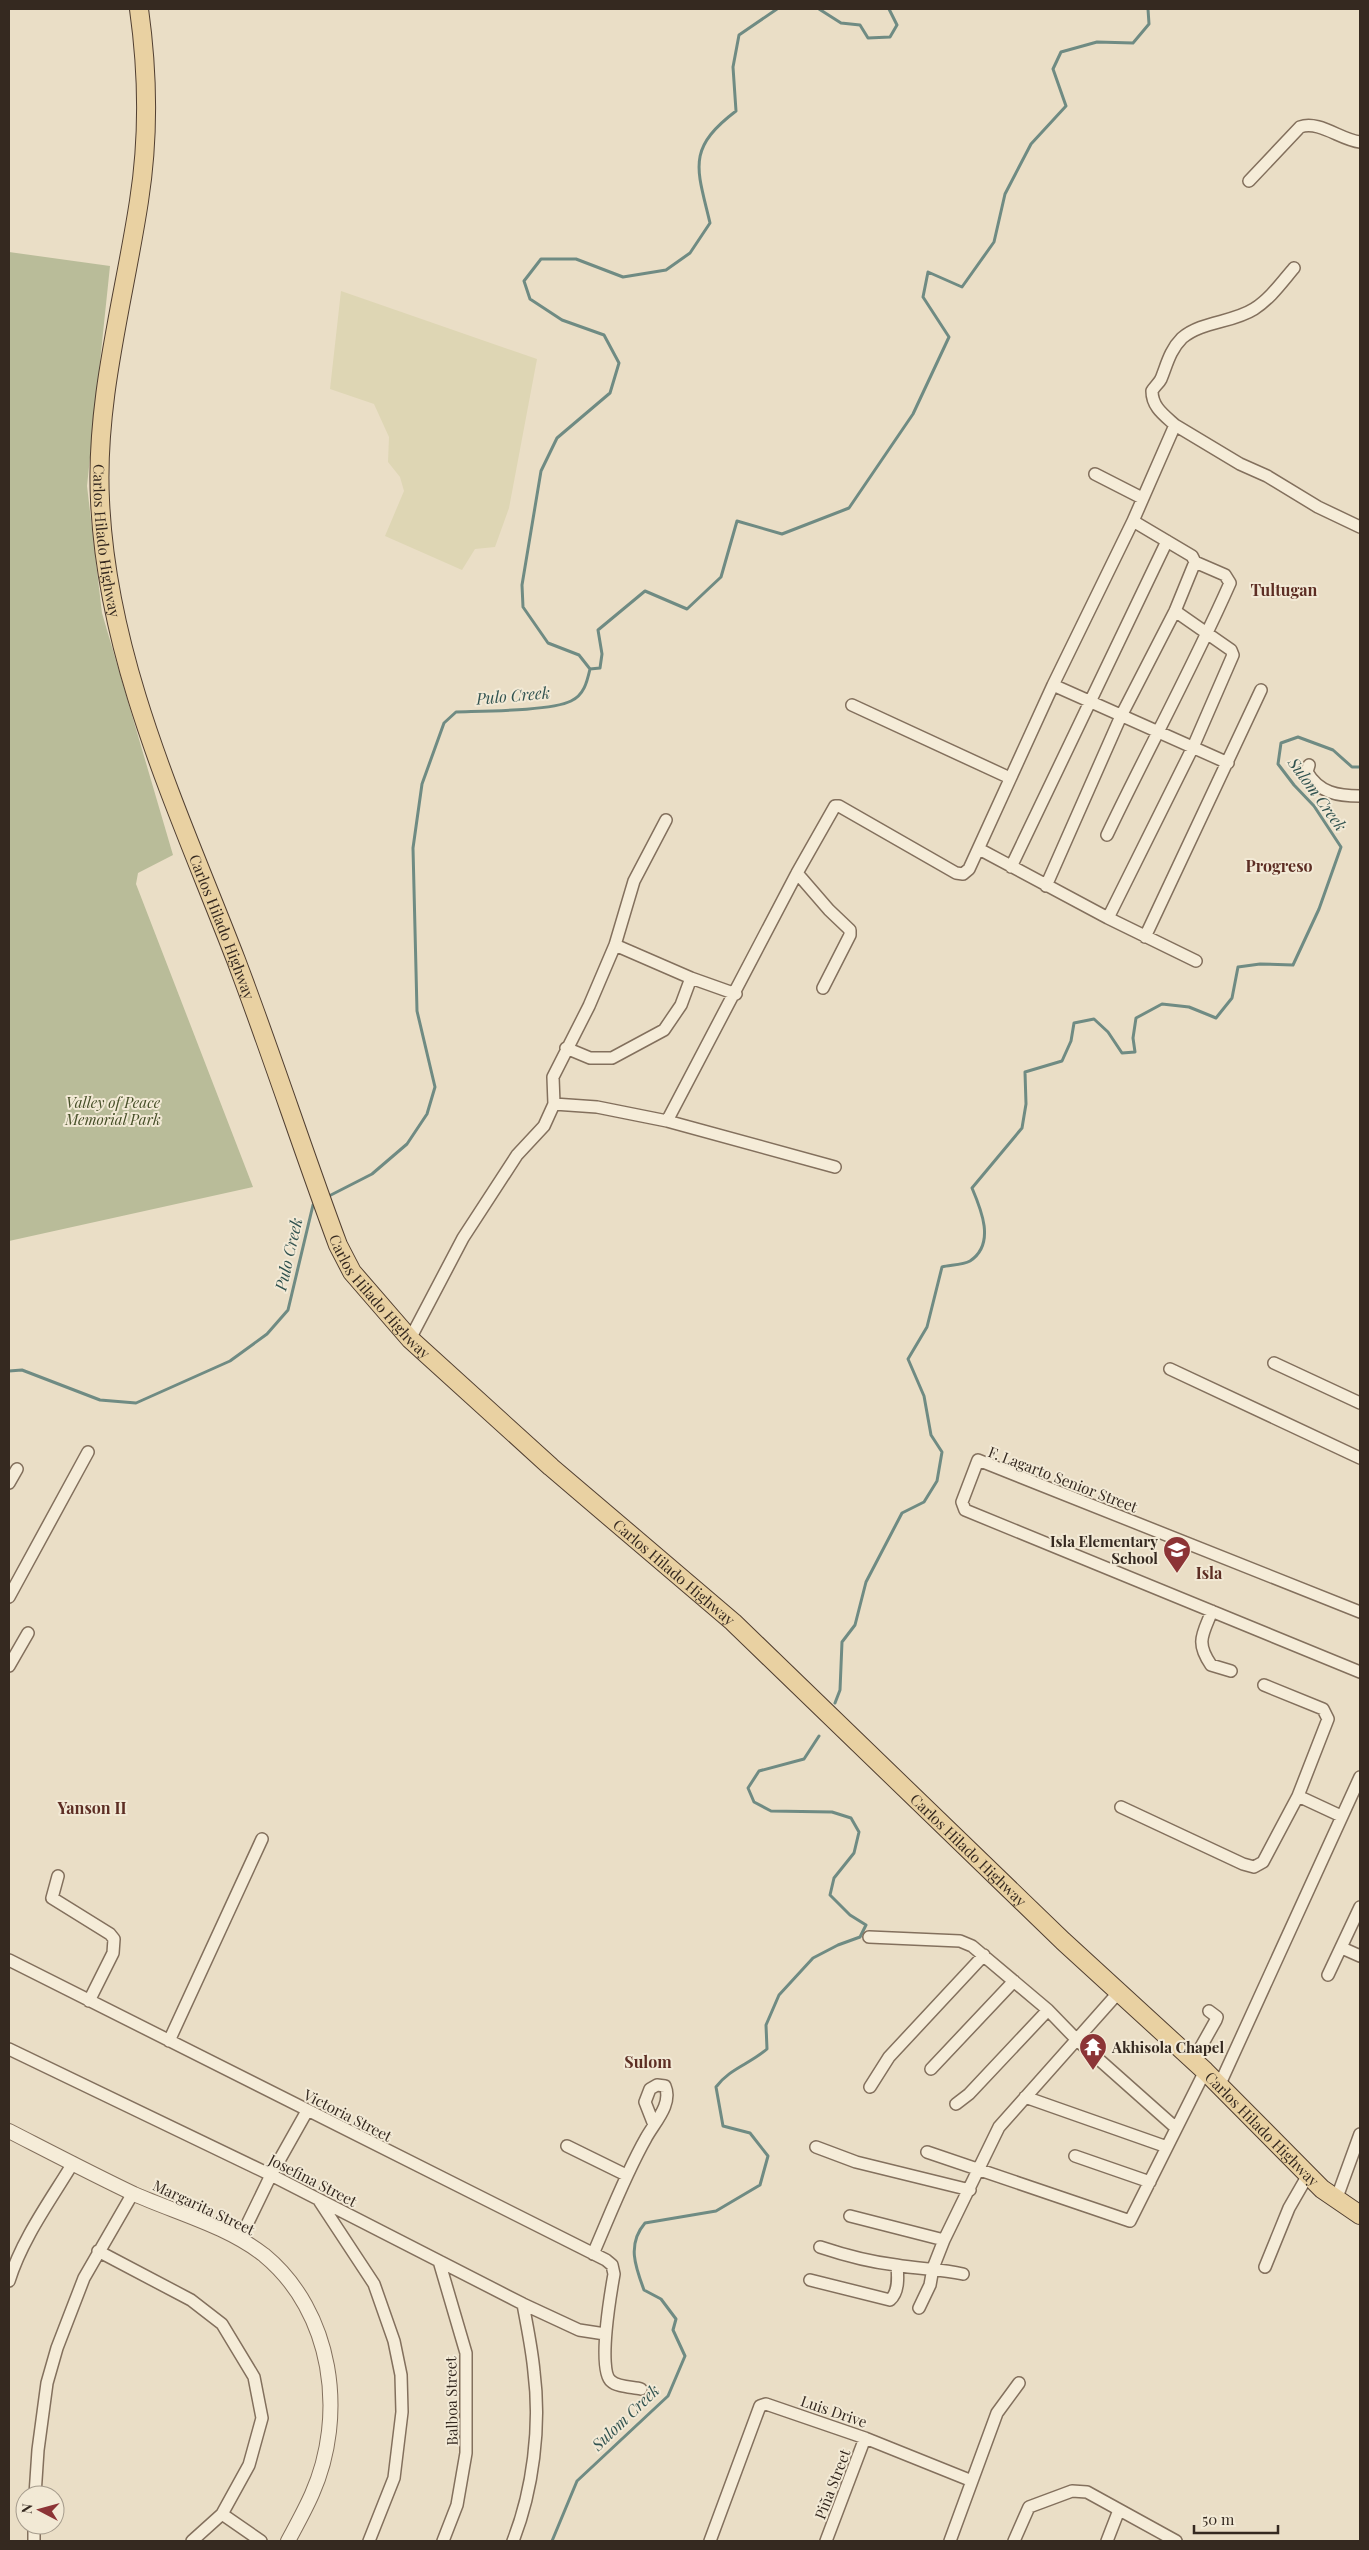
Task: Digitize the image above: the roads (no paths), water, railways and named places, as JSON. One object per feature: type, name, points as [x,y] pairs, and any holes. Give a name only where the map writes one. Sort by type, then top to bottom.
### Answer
[{"type":"main road","name":"Carlos Hilado Highway","points":[[139,9],[146,81],[146,139],[140,198],[103,415],[100,456],[100,500],[106,569],[121,643],[145,720],[278,1073],[327,1216],[338,1245],[352,1272],[410,1339],[551,1467],[733,1622],[896,1782],[1118,1993],[1199,2066],[1308,2175],[1336,2200],[1360,2215]]},
{"type":"street","points":[[1249,182],[1300,127],[1314,125],[1349,141],[1360,142]]},
{"type":"street","points":[[1294,268],[1267,299],[1253,310],[1193,331],[1182,339],[1166,362],[1161,379],[1152,391],[1152,397],[1159,410],[1175,425],[1240,464],[1267,476],[1318,507],[1360,527]]},
{"type":"street","points":[[667,1121],[736,994],[831,810],[839,806],[956,873],[963,874],[969,870],[1052,685],[1133,521],[1175,425]]},
{"type":"street","points":[[1095,474],[1142,498]]},
{"type":"street","points":[[1107,835],[1157,731],[1207,634],[1230,583],[1229,578],[1195,562],[1192,556],[1133,521]]},
{"type":"street","points":[[1011,867],[1167,541]]},
{"type":"street","points":[[1046,886],[1077,821],[1121,716],[1174,611],[1195,562]]},
{"type":"street","points":[[1108,918],[1193,747],[1233,655],[1231,650],[1174,611]]},
{"type":"street","points":[[1052,685],[1228,763]]},
{"type":"street","points":[[1145,937],[1261,690]]},
{"type":"street","points":[[852,705],[1010,778]]},
{"type":"street","points":[[1309,765],[1307,772],[1312,781],[1321,789],[1332,793],[1360,796]]},
{"type":"street","points":[[410,1339],[463,1238],[517,1155],[544,1126],[554,1104],[552,1091],[553,1077],[566,1048],[589,1006],[615,945],[634,881],[666,820]]},
{"type":"street","points":[[979,849],[1046,886],[1196,961]]},
{"type":"street","points":[[797,873],[828,910],[850,930],[850,935],[823,988]]},
{"type":"street","points":[[615,945],[691,978],[736,994]]},
{"type":"street","points":[[566,1048],[590,1058],[612,1058],[664,1030],[681,1005],[691,978]]},
{"type":"street","points":[[554,1104],[597,1106],[667,1121],[835,1167]]},
{"type":"street","points":[[1274,1363],[1360,1403]]},
{"type":"street","points":[[1170,1369],[1360,1458]]},
{"type":"street","points":[[9,1597],[88,1452]]},
{"type":"street","name":"F. Lagarto Senior Street","points":[[1360,1612],[978,1460],[962,1502],[965,1510],[1360,1672]]},
{"type":"street","points":[[9,1483],[17,1469]]},
{"type":"street","points":[[1212,1610],[1201,1638],[1201,1647],[1211,1664],[1231,1671]]},
{"type":"street","points":[[9,1666],[28,1633]]},
{"type":"street","points":[[1121,1808],[1254,1867],[1263,1862],[1298,1796],[1328,1722],[1328,1716],[1323,1709],[1264,1685]]},
{"type":"street","points":[[1219,2086],[1360,1777]]},
{"type":"street","points":[[1298,1796],[1341,1816]]},
{"type":"street","points":[[169,2041],[262,1839]]},
{"type":"street","points":[[58,1876],[52,1898],[110,1934],[114,1939],[113,1953],[89,2001]]},
{"type":"street","points":[[1328,1975],[1360,1907]]},
{"type":"street","points":[[869,1937],[960,1941],[984,1955],[1048,2010],[1077,2040],[1176,2128]]},
{"type":"street","points":[[1342,1948],[1360,1956]]},
{"type":"street","points":[[870,2087],[889,2057],[984,1955]]},
{"type":"street","name":"Victoria Street","points":[[9,1960],[612,2265],[614,2274],[605,2334],[609,2380],[641,2389]]},
{"type":"street","points":[[931,2069],[1014,1981]]},
{"type":"street","points":[[919,2308],[930,2285],[933,2268],[944,2240],[999,2127],[1118,1993]]},
{"type":"street","points":[[956,2104],[969,2094],[1048,2010]]},
{"type":"street","points":[[927,2152],[1128,2221],[1132,2219],[1176,2128],[1215,2023],[1217,2017],[1209,2011]]},
{"type":"street","name":"Josefina Street","points":[[9,2049],[272,2175],[319,2201],[523,2304],[579,2330],[605,2334]]},
{"type":"street","points":[[1025,2097],[1167,2147]]},
{"type":"street","points":[[240,2239],[307,2111]]},
{"type":"street","points":[[593,2254],[626,2176],[654,2125]]},
{"type":"street","name":"Margarita Street","points":[[9,2132],[134,2194],[240,2239],[263,2255],[292,2283],[314,2323],[328,2370],[330,2416],[322,2466],[313,2494],[288,2541]]},
{"type":"street","points":[[1336,2200],[1360,2134]]},
{"type":"street","points":[[567,2146],[626,2176]]},
{"type":"street","points":[[816,2147],[856,2162],[970,2190]]},
{"type":"street","points":[[1075,2156],[1150,2182]]},
{"type":"street","points":[[9,2281],[14,2263],[72,2163]]},
{"type":"street","points":[[1265,2267],[1284,2218],[1308,2175]]},
{"type":"street","points":[[36,2485],[38,2450],[47,2383],[57,2348],[80,2286],[98,2251],[134,2194]]},
{"type":"street","points":[[319,2201],[374,2284],[394,2341],[401,2375],[402,2412],[394,2478],[369,2541]]},
{"type":"street","points":[[850,2216],[944,2240]]},
{"type":"street","points":[[820,2247],[843,2255],[896,2266],[933,2268],[963,2274]]},
{"type":"street","points":[[98,2251],[191,2300],[222,2324],[254,2377],[262,2418],[249,2466],[222,2514],[192,2541]]},
{"type":"street","name":"Balboa Street","points":[[439,2261],[466,2353],[466,2453],[457,2505],[443,2541]]},
{"type":"street","points":[[810,2280],[890,2300],[895,2295],[898,2280],[896,2266]]},
{"type":"street","points":[[513,2541],[518,2528],[533,2461],[536,2417],[535,2373],[523,2304]]},
{"type":"street","points":[[950,2541],[997,2413],[1018,2383]]},
{"type":"street","name":"Luis Drive","points":[[710,2541],[760,2406],[768,2404],[865,2438],[972,2480]]},
{"type":"street","name":"Piña Street","points":[[826,2541],[865,2438]]},
{"type":"street","points":[[1014,2541],[1029,2507],[1072,2491],[1087,2492],[1176,2541]]},
{"type":"street","points":[[1107,2541],[1119,2510]]},
{"type":"street","points":[[222,2514],[261,2541]]},
{"type":"waterway","name":"Pulo Creek","points":[[327,1197],[372,1174],[407,1144],[427,1114],[435,1087],[417,1011],[413,848],[422,784],[444,723],[456,712],[533,709],[571,701],[582,692],[590,669],[579,655],[548,643],[523,607],[522,585],[541,471],[557,438],[610,393],[619,363],[604,335],[562,320],[530,299],[524,281],[541,259],[576,259],[623,277],[666,270],[690,253],[710,223],[699,173],[702,149],[720,124],[736,111],[733,67],[739,35],[777,9]]},
{"type":"waterway","name":"Pulo Creek","points":[[819,9],[841,23],[860,25],[868,38],[890,37],[897,25],[889,9]]},
{"type":"waterway","points":[[590,669],[600,668],[602,654],[598,630],[645,591],[687,609],[721,577],[737,521],[782,534],[849,508],[913,414],[949,337],[923,297],[928,272],[962,287],[994,242],[1005,194],[1031,144],[1066,106],[1053,69],[1061,52],[1097,42],[1133,43],[1149,24],[1148,9]]},
{"type":"waterway","name":"Sulom Creek","points":[[835,1703],[840,1690],[842,1642],[855,1625],[866,1582],[902,1513],[924,1502],[937,1481],[942,1452],[931,1435],[924,1396],[908,1359],[927,1327],[942,1267],[970,1261],[978,1254],[983,1245],[984,1226],[972,1188],[1022,1128],[1026,1104],[1025,1072],[1062,1061],[1071,1041],[1074,1023],[1094,1019],[1108,1032],[1122,1053],[1135,1052],[1133,1038],[1136,1018],[1162,1004],[1189,1007],[1216,1018],[1232,998],[1238,967],[1260,964],[1293,965],[1319,909],[1341,847],[1314,806],[1294,785],[1278,764],[1281,743],[1298,737],[1333,750],[1352,767],[1360,767]]},
{"type":"waterway","name":"Pulo Creek","points":[[9,1371],[22,1370],[100,1400],[136,1403],[230,1361],[267,1334],[288,1310],[313,1205],[318,1203]]},
{"type":"waterway","name":"Sulom Creek","points":[[552,2541],[577,2481],[668,2396],[685,2356],[673,2330],[676,2319],[661,2299],[644,2290],[634,2255],[634,2247],[639,2231],[645,2223],[716,2211],[760,2185],[768,2156],[750,2133],[723,2126],[716,2087],[733,2071],[767,2049],[766,2025],[779,1995],[813,1958],[838,1945],[860,1937],[866,1925],[850,1915],[830,1895],[834,1878],[854,1853],[859,1832],[851,1818],[832,1812],[771,1811],[754,1802],[748,1788],[759,1771],[804,1759],[819,1736]]},
{"type":"place","name":"Isla Elementary School","points":[[1177,1574]]},
{"type":"place","name":"Akhisola Chapel","points":[[1093,2071]]},
{"type":"district","name":"Tultugan","points":[[1284,589]]},
{"type":"district","name":"Progreso","points":[[1279,865]]},
{"type":"district","name":"Isla","points":[[1209,1572]]},
{"type":"district","name":"Yanson II","points":[[92,1807]]},
{"type":"district","name":"Sulom","points":[[648,2061]]},
{"type":"park label","name":"Valley of Peace Memorial Park","points":[[113,1110]]}]
